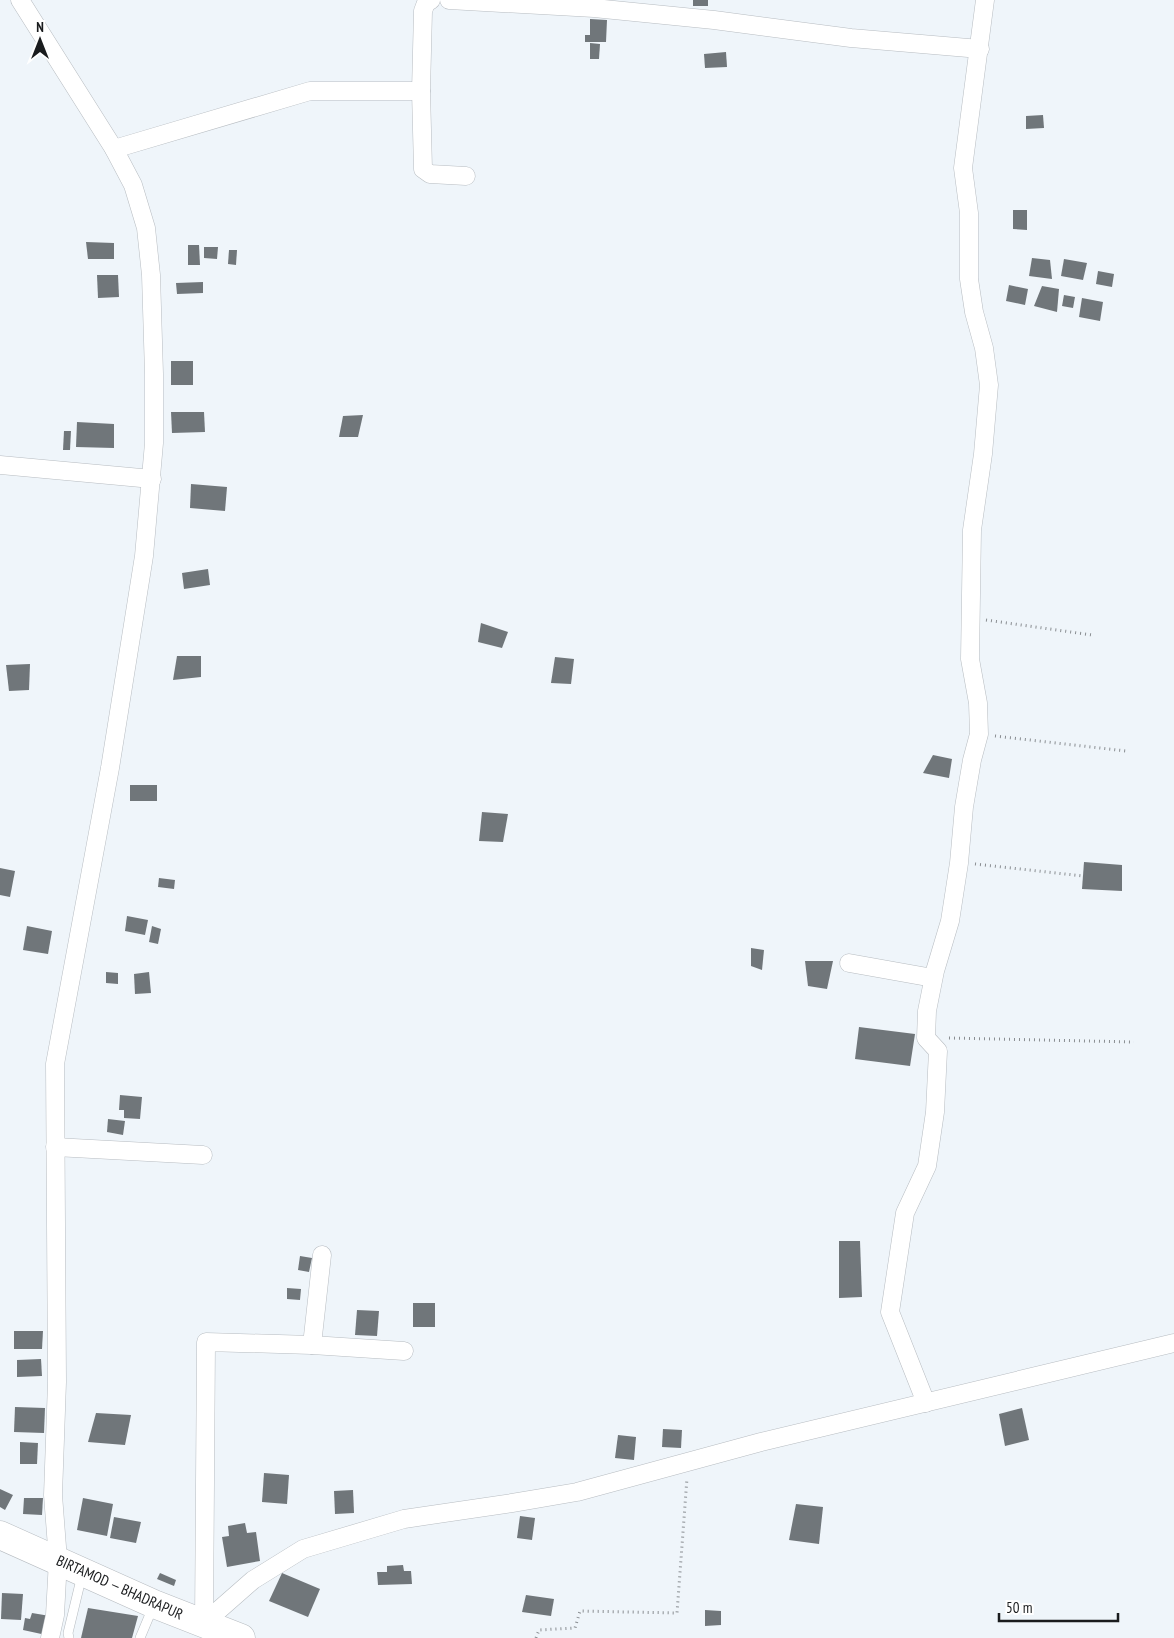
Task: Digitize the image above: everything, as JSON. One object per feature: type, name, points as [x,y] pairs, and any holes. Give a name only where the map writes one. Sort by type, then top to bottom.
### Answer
[{"type":"main road","name":"BIRTAMOD — BHADRAPUR","points":[[0,1535],[154,1604],[241,1638]]},
{"type":"street","points":[[20,0],[114,149],[133,185],[146,228],[151,275],[154,374],[154,443],[144,556],[111,758],[55,1064],[57,1382],[53,1495],[58,1560],[55,1615],[50,1638]]},
{"type":"street","points":[[431,0],[426,3],[422,11],[421,92],[423,169],[430,174],[466,176]]},
{"type":"street","points":[[449,0],[594,8],[724,21],[851,38],[980,49]]},
{"type":"street","points":[[926,1403],[890,1312],[904,1212],[927,1166],[935,1112],[938,1051],[926,1038],[927,1011],[933,978],[950,922],[959,863],[964,807],[972,760],[979,734],[978,703],[970,659],[972,530],[983,454],[988,385],[984,348],[974,312],[969,278],[969,213],[963,168],[985,0]]},
{"type":"street","points":[[114,149],[310,92],[421,92]]},
{"type":"street","points":[[0,465],[152,479]]},
{"type":"street","points":[[849,963],[933,978]]},
{"type":"street","points":[[55,1147],[203,1155]]},
{"type":"street","points":[[312,1345],[322,1255]]},
{"type":"street","points":[[204,1624],[206,1342],[312,1345],[404,1351]]},
{"type":"street","points":[[204,1624],[253,1580],[303,1548],[404,1519],[577,1492],[761,1442],[1174,1343]]},
{"type":"lane","points":[[69,1638],[68,1634],[83,1573]]},
{"type":"lane","points":[[140,1638],[154,1604]]},
{"type":"path","points":[[971,618],[1092,635]]},
{"type":"path","points":[[979,734],[1126,751]]},
{"type":"path","points":[[959,863],[1083,876]]},
{"type":"path","points":[[926,1038],[1134,1042]]},
{"type":"path","points":[[536,1638],[540,1630],[575,1628],[580,1610],[677,1613],[689,1462]]},
{"type":"building","points":[[693,0],[708,0],[708,6],[693,6]]},
{"type":"building","points":[[590,19],[607,20],[606,42],[585,42],[585,35],[590,35]]},
{"type":"building","points":[[590,43],[600,44],[599,59],[590,59]]},
{"type":"building","points":[[726,52],[727,67],[705,68],[704,54]]},
{"type":"building","points":[[1043,115],[1044,128],[1026,129],[1026,116]]},
{"type":"building","points":[[1013,210],[1027,210],[1027,230],[1013,229]]},
{"type":"building","points":[[86,242],[114,243],[114,259],[88,259]]},
{"type":"building","points":[[188,245],[199,245],[200,265],[188,265]]},
{"type":"building","points":[[204,247],[218,247],[217,259],[204,258]]},
{"type":"building","points":[[229,250],[237,250],[236,265],[228,264]]},
{"type":"building","points":[[1032,258],[1050,260],[1052,279],[1029,276]]},
{"type":"building","points":[[1064,259],[1087,263],[1083,280],[1061,276]]},
{"type":"building","points":[[1098,271],[1114,274],[1112,287],[1096,284]]},
{"type":"building","points":[[97,275],[118,275],[119,297],[98,298]]},
{"type":"building","points":[[203,282],[203,293],[177,294],[176,283]]},
{"type":"building","points":[[1009,285],[1028,289],[1025,305],[1006,301]]},
{"type":"building","points":[[1042,286],[1059,289],[1057,312],[1034,306]]},
{"type":"building","points":[[1064,295],[1075,297],[1073,308],[1062,306]]},
{"type":"building","points":[[1082,298],[1103,302],[1100,321],[1079,317]]},
{"type":"building","points":[[171,361],[193,361],[193,385],[171,385]]},
{"type":"building","points":[[171,412],[204,412],[205,432],[172,433]]},
{"type":"building","points":[[363,415],[358,437],[339,437],[343,416]]},
{"type":"building","points":[[77,422],[114,424],[114,448],[76,447]]},
{"type":"building","points":[[64,431],[71,431],[70,450],[63,450]]},
{"type":"building","points":[[191,484],[227,487],[225,511],[190,508]]},
{"type":"building","points":[[208,569],[210,585],[184,589],[182,573]]},
{"type":"building","points":[[481,623],[508,632],[502,648],[478,642]]},
{"type":"building","points":[[177,656],[201,656],[201,677],[173,680]]},
{"type":"building","points":[[555,657],[574,659],[571,684],[551,683]]},
{"type":"building","points":[[30,664],[29,690],[9,691],[6,665]]},
{"type":"building","points":[[933,755],[952,759],[949,778],[923,773]]},
{"type":"building","points":[[130,785],[157,785],[157,801],[130,801]]},
{"type":"building","points":[[482,812],[508,814],[503,842],[479,841]]},
{"type":"building","points":[[1084,862],[1122,865],[1122,891],[1082,889]]},
{"type":"building","points":[[0,868],[15,871],[10,897],[0,895]]},
{"type":"building","points":[[159,878],[175,880],[174,889],[158,887]]},
{"type":"building","points":[[127,916],[148,920],[145,935],[125,931]]},
{"type":"building","points":[[27,926],[52,931],[48,954],[23,950]]},
{"type":"building","points":[[152,926],[161,929],[158,944],[149,942]]},
{"type":"building","points":[[751,948],[764,950],[762,970],[751,966]]},
{"type":"building","points":[[805,961],[833,961],[827,989],[808,986]]},
{"type":"building","points":[[106,972],[118,973],[118,984],[106,983]]},
{"type":"building","points":[[149,972],[151,993],[135,994],[134,974]]},
{"type":"building","points":[[859,1027],[915,1034],[910,1066],[855,1059]]},
{"type":"building","points":[[120,1095],[142,1097],[140,1119],[124,1118],[124,1110],[119,1110]]},
{"type":"building","points":[[108,1119],[125,1121],[123,1135],[107,1132]]},
{"type":"building","points":[[839,1241],[860,1241],[862,1297],[839,1298]]},
{"type":"building","points":[[300,1256],[312,1258],[309,1272],[298,1270]]},
{"type":"building","points":[[287,1288],[301,1289],[300,1300],[287,1299]]},
{"type":"building","points":[[413,1303],[435,1303],[435,1327],[413,1327]]},
{"type":"building","points":[[357,1310],[379,1311],[377,1336],[355,1335]]},
{"type":"building","points":[[14,1331],[43,1331],[42,1349],[14,1349]]},
{"type":"building","points":[[41,1359],[42,1376],[17,1377],[17,1360]]},
{"type":"building","points":[[15,1407],[45,1408],[44,1433],[14,1432]]},
{"type":"building","points":[[1022,1408],[1029,1440],[1005,1446],[999,1414]]},
{"type":"building","points":[[96,1413],[131,1415],[125,1445],[88,1442]]},
{"type":"building","points":[[663,1429],[682,1430],[681,1448],[662,1447]]},
{"type":"building","points":[[618,1435],[636,1437],[634,1460],[615,1458]]},
{"type":"building","points":[[20,1442],[38,1443],[37,1464],[20,1464]]},
{"type":"building","points":[[264,1473],[289,1475],[287,1504],[262,1502]]},
{"type":"building","points":[[0,1489],[13,1495],[5,1510],[0,1507]]},
{"type":"building","points":[[353,1490],[354,1513],[335,1514],[334,1491]]},
{"type":"building","points":[[24,1498],[43,1498],[42,1515],[23,1514]]},
{"type":"building","points":[[83,1498],[113,1504],[107,1536],[77,1530]]},
{"type":"building","points":[[796,1504],[823,1507],[819,1544],[789,1540]]},
{"type":"building","points":[[520,1516],[535,1518],[532,1540],[517,1538]]},
{"type":"building","points":[[114,1517],[141,1522],[136,1543],[110,1538]]},
{"type":"building","points":[[245,1523],[247,1533],[256,1532],[260,1561],[227,1567],[222,1537],[229,1536],[228,1526]]},
{"type":"building","points":[[403,1565],[404,1571],[411,1571],[412,1584],[378,1585],[377,1572],[387,1572],[387,1566]]},
{"type":"building","points":[[160,1573],[176,1580],[174,1586],[157,1579]]},
{"type":"building","points":[[282,1573],[320,1589],[308,1617],[269,1601]]},
{"type":"building","points":[[2,1593],[23,1594],[21,1620],[1,1619]]},
{"type":"building","points":[[526,1595],[554,1599],[551,1616],[522,1612]]},
{"type":"building","points":[[88,1608],[138,1616],[132,1638],[81,1638]]},
{"type":"building","points":[[705,1610],[721,1611],[721,1625],[705,1626]]},
{"type":"building","points":[[32,1613],[50,1616],[46,1635],[23,1630],[25,1618],[30,1619]]}]
